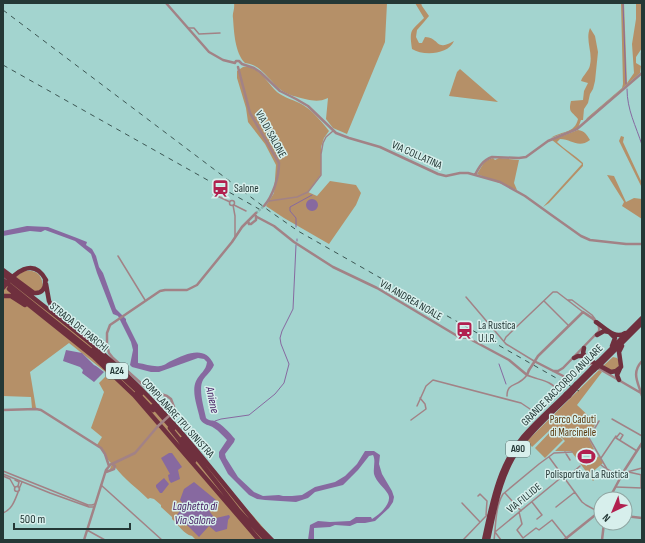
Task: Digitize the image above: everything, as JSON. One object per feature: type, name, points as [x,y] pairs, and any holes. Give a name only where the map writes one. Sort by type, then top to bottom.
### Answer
[{"type":"highway","points":[[3,288],[15,274],[24,269],[37,270],[45,280],[52,308],[66,324]]},
{"type":"highway","points":[[3,270],[35,293],[40,293],[44,290],[45,280]]},
{"type":"highway","name":"COMPLANARE TPU SINISTRA","points":[[3,274],[118,367],[162,411],[271,540]]},
{"type":"highway","name":"STRADA DEI PARCHI","points":[[3,279],[96,355],[142,398],[177,436],[240,515],[265,540]]},
{"type":"highway","name":"STRADA DEI PARCHI","points":[[3,279],[92,349],[134,387],[180,436],[265,540]]},
{"type":"highway","points":[[3,284],[142,398]]},
{"type":"highway","points":[[3,296],[11,296],[50,322]]},
{"type":"highway","name":"GRANDE RACCORDO ANULARE","points":[[489,540],[490,520],[504,477],[516,453],[529,436],[577,385],[632,333],[642,318]]},
{"type":"highway","points":[[595,321],[613,334],[619,336],[640,323]]},
{"type":"highway","name":"GRANDE RACCORDO ANULARE","points":[[600,363],[606,354],[640,323]]},
{"type":"highway","points":[[597,335],[602,331],[606,331],[611,333],[614,337],[614,342],[606,354]]},
{"type":"highway","points":[[619,380],[617,376],[621,367],[619,349],[632,333]]},
{"type":"highway","points":[[584,348],[584,354],[588,359]]},
{"type":"highway","points":[[574,358],[579,356],[588,359],[612,372],[621,367]]},
{"type":"highway","points":[[600,363],[613,356],[617,357],[620,361]]},
{"type":"highway","points":[[101,363],[147,410],[259,540]]},
{"type":"highway","points":[[177,436],[204,476]]},
{"type":"highway","points":[[215,480],[246,516],[271,540]]},
{"type":"highway","points":[[483,540],[490,520]]},
{"type":"street","points":[[166,3],[205,48],[213,55],[223,60],[235,63]]},
{"type":"street","points":[[188,28],[194,28],[199,34],[220,33]]},
{"type":"street","points":[[642,53],[642,60]]},
{"type":"street","name":"VIA COLLATINA","points":[[235,63],[236,61],[239,61],[242,64],[254,68],[267,78],[280,92],[302,102],[322,119],[333,131],[349,138],[380,147],[438,174],[446,176],[464,172],[500,182],[517,191],[581,236],[590,240],[626,244],[642,244]]},
{"type":"street","name":"VIA DI SALONE","points":[[235,63],[238,68],[250,113],[279,162],[278,172],[271,197],[264,206]]},
{"type":"street","points":[[238,68],[242,64]]},
{"type":"street","points":[[475,174],[488,158],[526,157],[548,141],[578,129],[642,73]]},
{"type":"street","points":[[269,200],[297,197],[308,192],[321,175],[321,154],[323,143],[326,137],[333,131]]},
{"type":"street","points":[[213,194],[230,202],[234,201],[235,238]]},
{"type":"street","points":[[230,202],[230,204],[246,211]]},
{"type":"street","points":[[249,222],[251,224],[256,216]]},
{"type":"street","points":[[84,540],[105,472],[110,465],[135,453],[158,426],[170,415],[174,405],[170,398],[164,394],[148,389],[109,353],[107,346],[107,333],[109,327],[115,321],[145,300],[163,290],[185,290],[194,286],[201,280],[239,231],[256,216]]},
{"type":"street","name":"VIA ANDREA NOALE","points":[[256,216],[333,267],[377,288],[458,336],[468,338],[509,360],[527,375],[543,380],[554,386],[557,390],[557,394],[553,399],[534,411],[531,411],[521,403],[436,380],[431,380],[426,386],[417,406]]},
{"type":"street","points":[[235,227],[239,231]]},
{"type":"street","points":[[235,227],[239,231]]},
{"type":"street","points":[[118,256],[145,300]]},
{"type":"street","points":[[504,341],[552,292],[555,292],[568,300],[595,321]]},
{"type":"street","points":[[466,297],[509,347],[534,362],[568,379],[571,379],[589,363],[642,394]]},
{"type":"street","points":[[553,371],[558,371],[563,368],[574,358],[597,335],[600,328],[592,315],[572,300],[568,300]]},
{"type":"street","points":[[544,301],[569,326]]},
{"type":"street","points":[[507,396],[507,390],[509,387],[521,382],[527,375],[534,362],[583,312]]},
{"type":"street","points":[[642,361],[637,367],[636,371],[642,394]]},
{"type":"street","points":[[563,368],[561,373],[563,376]]},
{"type":"street","points":[[411,420],[426,409],[426,406],[420,398]]},
{"type":"street","points":[[3,410],[36,408],[41,410],[101,448],[111,470]]},
{"type":"street","points":[[612,418],[642,436]]},
{"type":"street","points":[[599,420],[589,438],[607,470]]},
{"type":"street","points":[[601,458],[616,436]]},
{"type":"street","points":[[620,440],[637,451]]},
{"type":"street","points":[[614,491],[642,443]]},
{"type":"street","points":[[565,452],[570,460]]},
{"type":"street","points":[[494,540],[497,514],[501,498],[505,493],[549,457],[556,453],[572,452]]},
{"type":"street","points":[[549,457],[586,505],[593,508]]},
{"type":"street","points":[[105,472],[114,470],[118,461]]},
{"type":"street","points":[[110,465],[115,467]]},
{"type":"street","points":[[601,465],[621,478]]},
{"type":"street","name":"VIA FILLIDE","points":[[495,532],[580,466]]},
{"type":"street","points":[[626,472],[642,468]]},
{"type":"street","points":[[616,487],[641,488],[641,475],[626,472]]},
{"type":"street","points":[[3,474],[88,505],[95,506]]},
{"type":"street","points":[[3,474],[89,507],[93,511]]},
{"type":"street","points":[[3,474],[10,479],[17,491],[19,490]]},
{"type":"street","points":[[12,477],[18,481],[15,498]]},
{"type":"street","points":[[3,513],[10,509],[23,481]]},
{"type":"street","points":[[16,487],[23,481]]},
{"type":"street","points":[[21,486],[26,484]]},
{"type":"street","points":[[101,485],[162,540]]},
{"type":"street","points":[[16,487],[19,490]]},
{"type":"street","points":[[556,507],[575,492]]},
{"type":"street","points":[[463,540],[487,515],[487,501],[480,493],[478,496]]},
{"type":"street","points":[[505,493],[520,512],[522,524],[517,530],[523,538],[536,528],[539,530],[552,520],[566,539],[593,518]]},
{"type":"street","points":[[532,502],[542,515],[537,520]]},
{"type":"street","points":[[462,503],[480,522]]},
{"type":"street","points":[[89,507],[95,506]]},
{"type":"street","points":[[87,530],[105,540]]},
{"type":"street","points":[[495,532],[501,540]]},
{"type":"green space","points":[[234,3],[387,3],[385,42],[347,134],[333,128],[326,119],[328,98],[314,101],[290,95],[277,87],[261,70],[251,64],[245,63],[237,48],[233,16]]},
{"type":"green space","points":[[415,3],[421,3],[429,16],[417,30],[416,37],[419,43],[422,43],[425,37],[430,38],[440,45],[448,44],[454,41],[451,46],[441,52],[435,53],[422,53],[412,49],[412,31],[424,18]]},
{"type":"green space","points":[[621,3],[624,3],[627,83],[634,73],[632,44],[636,19],[636,3],[642,3],[642,48],[636,57],[636,63],[641,66],[640,73],[586,120],[622,88]]},
{"type":"green space","points":[[590,28],[595,36],[598,52],[595,81],[588,103],[584,109],[583,120],[581,120],[578,128],[551,138],[571,130],[578,119],[571,112],[570,105],[571,101],[583,100],[584,91],[588,83],[581,81],[590,65],[591,60],[588,37]]},
{"type":"green space","points":[[243,67],[254,69],[262,75],[277,92],[307,107],[329,131],[324,138],[321,147],[321,174],[308,192],[317,196],[330,181],[356,185],[361,193],[356,205],[329,244],[266,206],[274,193],[276,165],[265,144],[248,122],[246,108],[237,78],[237,71]]},
{"type":"green space","points":[[460,69],[498,102],[449,96],[457,72]]},
{"type":"green space","points":[[578,130],[584,132],[590,140],[582,144],[564,139],[560,139],[557,142],[580,160],[583,163],[583,166],[549,203],[543,207],[582,164],[552,140]]},
{"type":"green space","points":[[621,136],[624,137],[623,142],[642,183],[642,188],[619,141]]},
{"type":"green space","points":[[493,158],[495,160],[499,158],[519,160],[514,183],[517,190],[477,174],[485,161]]},
{"type":"green space","points":[[607,175],[614,176],[626,202],[634,198],[642,199],[642,219],[622,206],[624,202]]},
{"type":"green space","points":[[24,271],[33,271],[39,274],[42,280],[43,289],[35,292],[15,277]]},
{"type":"green space","points":[[12,280],[140,386],[274,540],[196,540],[184,531],[154,499],[148,499],[115,467],[110,469],[112,464],[97,445],[102,437],[91,428],[104,392],[99,383],[108,374],[69,343],[30,372],[36,408],[32,408],[31,397],[3,396],[3,291]]},
{"type":"green space","points":[[613,357],[617,358],[620,363],[617,369],[611,370],[603,366]]},
{"type":"green space","name":"Parco Caduti di Marcinelle","points":[[599,370],[602,372],[577,405],[596,423],[588,437],[594,449],[589,450],[580,457],[586,466],[599,456],[603,463],[590,474],[594,480],[593,481],[571,451],[555,451],[565,441],[552,428],[532,447],[527,441]]},
{"type":"green space","points":[[552,430],[563,440],[545,458],[535,448]]},
{"type":"water","points":[[310,199],[314,199],[318,205],[314,211],[310,211],[306,207],[306,203]]},
{"type":"water","points":[[27,226],[48,227],[87,242],[86,245],[92,249],[96,256],[116,309],[126,319],[138,345],[138,363],[161,366],[183,355],[196,352],[206,355],[211,359],[214,365],[203,380],[201,388],[206,418],[220,424],[235,439],[225,454],[226,458],[238,477],[254,492],[263,496],[302,495],[315,487],[335,482],[345,476],[357,464],[365,451],[374,451],[380,455],[379,464],[382,474],[394,497],[389,508],[375,521],[357,523],[350,526],[335,525],[330,527],[314,528],[314,540],[308,540],[310,525],[318,521],[350,521],[356,517],[371,517],[372,519],[387,505],[389,501],[388,494],[378,482],[374,474],[373,455],[369,456],[343,485],[315,492],[308,498],[296,502],[257,499],[249,495],[228,474],[219,457],[219,452],[227,440],[216,429],[203,423],[200,419],[194,390],[196,381],[205,368],[207,362],[204,359],[198,358],[159,372],[151,372],[132,367],[130,365],[133,350],[131,342],[118,316],[113,314],[91,254],[75,241],[45,230],[41,232],[30,231],[3,236],[3,231]]},
{"type":"water","points":[[66,350],[82,353],[94,365],[104,372],[94,382],[82,373],[83,370],[80,367],[63,361]]},
{"type":"water","name":"Laghetto di Via Salone","points":[[169,453],[172,453],[182,467],[178,470],[180,479],[171,483],[168,475],[170,474],[161,458]]},
{"type":"water","name":"Laghetto di Via Salone","points":[[164,478],[169,484],[162,493],[160,493],[156,485]]},
{"type":"water","name":"Laghetto di Via Salone","points":[[194,482],[216,500],[208,508],[213,516],[213,521],[215,522],[216,518],[229,515],[230,517],[228,520],[227,529],[216,532],[209,526],[199,537],[177,515],[184,505],[180,500],[184,489]]},
{"type":"waterway","points":[[623,3],[626,84]]},
{"type":"waterway","points":[[627,89],[628,104],[642,145]]},
{"type":"waterway","points":[[296,227],[296,218],[290,211],[290,207],[312,195]]},
{"type":"waterway","points":[[215,421],[249,415],[275,394],[284,383],[289,364],[280,338],[293,309],[296,245]]},
{"type":"waterway","points":[[499,364],[506,384]]},
{"type":"tunnel","points":[[256,213],[264,206]]},
{"type":"railway","points":[[3,10],[298,231],[579,391]]},
{"type":"railway","points":[[3,65],[259,209]]},
{"type":"place","name":"Salone","points":[[221,188]]},
{"type":"place","name":"La Rustica U.I.R.","points":[[465,331]]},
{"type":"place","name":"Polisportiva La Rustica","points":[[587,456]]},
{"type":"water label","name":"Aniene","points":[[212,400]]}]
